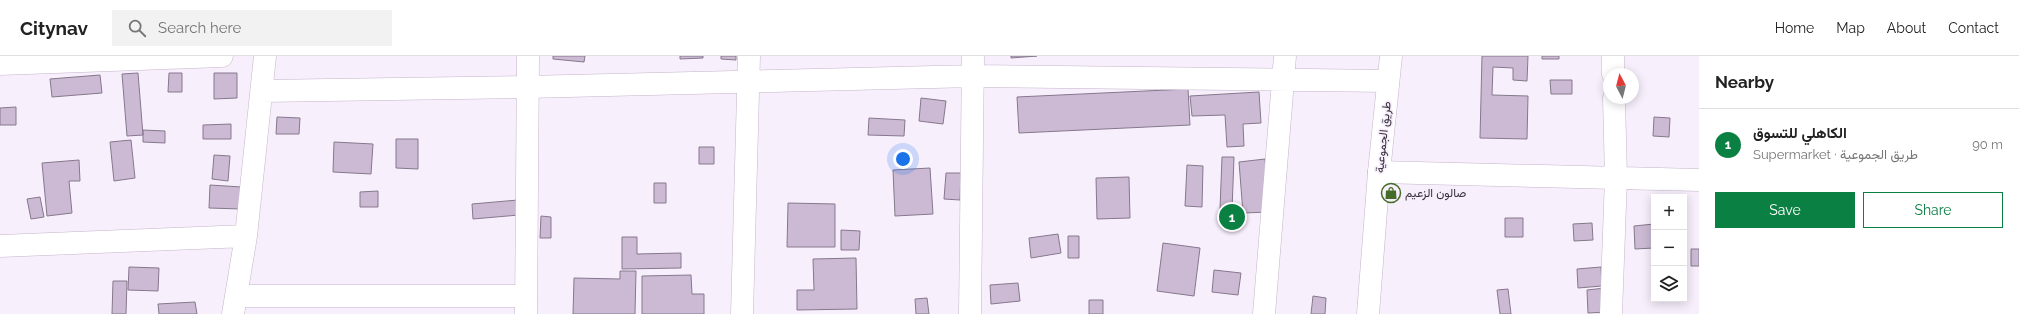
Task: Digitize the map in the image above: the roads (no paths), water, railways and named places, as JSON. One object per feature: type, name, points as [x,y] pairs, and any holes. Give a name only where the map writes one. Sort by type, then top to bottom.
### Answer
[{"type":"street","points":[[0,64],[222,56]]},
{"type":"street","points":[[265,56],[246,236],[235,305],[526,305],[528,56]]},
{"type":"street","points":[[742,314],[749,56]]},
{"type":"street","points":[[1264,314],[1285,56]]},
{"type":"street","name":"طريق الجموعية","points":[[1368,314],[1390,56]]},
{"type":"street","points":[[1613,56],[1613,68]]},
{"type":"street","points":[[262,91],[527,87],[748,81],[974,66],[1282,79],[1388,81]]},
{"type":"street","points":[[970,314],[974,66]]},
{"type":"street","points":[[1610,314],[1616,178],[1614,104]]},
{"type":"street","points":[[1379,172],[1699,180]]},
{"type":"street","points":[[0,246],[246,236]]},
{"type":"place","name":"صالون الزعيم","points":[[1391,193]]},
{"type":"place","name":"الكاهلي للتسوق","points":[[1232,217]]}]
